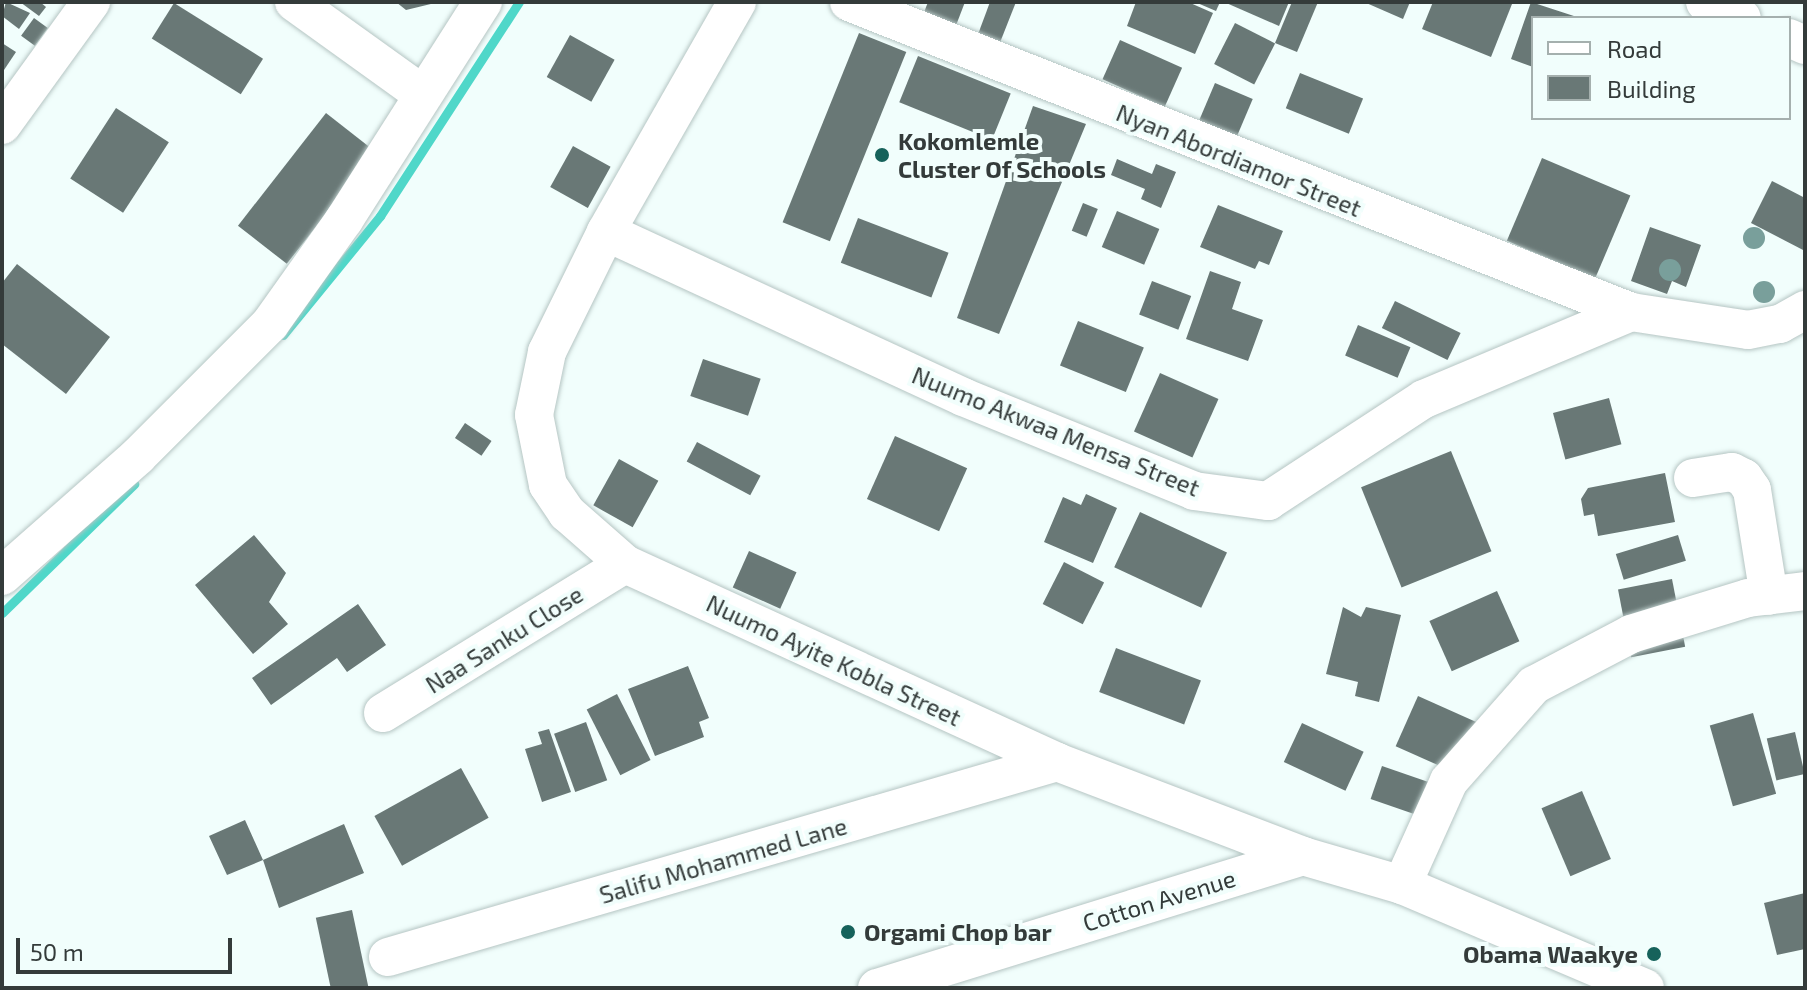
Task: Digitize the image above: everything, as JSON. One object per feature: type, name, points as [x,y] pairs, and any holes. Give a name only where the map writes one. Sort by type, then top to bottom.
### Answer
[{"type":"street","points":[[2,125],[91,2]]},
{"type":"street","points":[[294,2],[422,94]]},
{"type":"street","points":[[2,576],[138,456],[270,324],[344,220],[483,2]]},
{"type":"street","name":"Nuumo Ayite Kobla Street","points":[[737,2],[606,232],[547,352],[534,415],[548,485],[567,513],[625,564],[1057,762],[1303,856],[1402,885],[1645,988]]},
{"type":"street","name":"Nyan Abordiamor Street","points":[[849,2],[1631,312],[1748,330],[1780,324],[1805,310]]},
{"type":"street","points":[[1705,2],[1737,16]]},
{"type":"street","name":"Nuumo Akwaa Mensa Street","points":[[606,232],[963,397],[1165,480],[1194,491],[1268,501],[1424,399],[1631,312]]},
{"type":"street","points":[[1402,885],[1449,781],[1534,685],[1631,634],[1787,594],[1752,490],[1744,478],[1732,472],[1693,478]]},
{"type":"street","name":"Naa Sanku Close","points":[[383,713],[625,564]]},
{"type":"street","name":"Salifu Mohammed Lane","points":[[388,957],[1057,762]]},
{"type":"street","name":"Cotton Avenue","points":[[877,988],[1303,856]]},
{"type":"building","points":[[6,2],[30,13],[19,29],[2,16]]},
{"type":"building","points":[[20,2],[40,2],[46,7],[39,16]]},
{"type":"building","points":[[396,2],[435,2],[435,3],[406,10]]},
{"type":"building","points":[[928,2],[965,2],[955,28],[923,15]]},
{"type":"building","points":[[990,2],[1016,2],[999,45],[977,37]]},
{"type":"building","points":[[1136,2],[1188,2],[1213,13],[1195,54],[1127,26]]},
{"type":"building","points":[[1195,2],[1220,2],[1216,11]]},
{"type":"building","points":[[1224,2],[1289,2],[1279,26]]},
{"type":"building","points":[[1292,2],[1318,2],[1297,52],[1275,43]]},
{"type":"building","points":[[1364,2],[1410,2],[1403,19]]},
{"type":"building","points":[[1433,2],[1512,4],[1491,57],[1422,29]]},
{"type":"building","points":[[1531,2],[1574,16],[1531,16],[1531,66],[1511,59]]},
{"type":"building","points":[[174,3],[263,59],[241,94],[152,39]]},
{"type":"building","points":[[34,18],[48,28],[35,46],[21,36]]},
{"type":"building","points":[[1235,23],[1275,43],[1254,84],[1214,64]]},
{"type":"building","points":[[859,33],[906,52],[830,241],[783,222]]},
{"type":"building","points":[[570,35],[615,60],[591,102],[547,77]]},
{"type":"building","points":[[1120,40],[1182,68],[1165,107],[1103,79]]},
{"type":"building","points":[[2,43],[16,52],[2,73]]},
{"type":"building","points":[[918,56],[1011,93],[992,140],[899,102]]},
{"type":"building","points":[[1300,73],[1363,98],[1349,134],[1286,108]]},
{"type":"building","points":[[1215,83],[1253,99],[1232,149],[1194,133]]},
{"type":"building","points":[[1033,106],[1086,124],[999,334],[957,318]]},
{"type":"building","points":[[116,108],[169,142],[123,213],[70,178]]},
{"type":"building","points":[[326,113],[375,151],[287,264],[238,226]]},
{"type":"building","points":[[573,146],[611,167],[588,208],[550,187]]},
{"type":"building","points":[[1542,158],[1630,196],[1595,278],[1507,241]]},
{"type":"building","points":[[1117,159],[1152,174],[1156,164],[1176,172],[1161,208],[1141,199],[1145,189],[1111,175]]},
{"type":"building","points":[[1772,181],[1805,198],[1805,251],[1751,223]]},
{"type":"building","points":[[1083,203],[1098,209],[1087,237],[1072,231]]},
{"type":"building","points":[[1218,205],[1283,231],[1269,265],[1259,261],[1255,269],[1200,247]]},
{"type":"building","points":[[1117,211],[1159,229],[1144,265],[1102,247]]},
{"type":"building","points":[[858,218],[949,253],[931,298],[841,263]]},
{"type":"building","points":[[1650,227],[1701,245],[1686,287],[1672,281],[1667,294],[1631,281]]},
{"type":"building","points":[[17,264],[110,337],[66,394],[2,344],[2,283]]},
{"type":"building","points":[[1210,271],[1241,282],[1232,309],[1263,320],[1248,361],[1186,339]]},
{"type":"building","points":[[1152,281],[1191,296],[1178,330],[1139,315]]},
{"type":"building","points":[[1395,301],[1461,333],[1447,360],[1382,328]]},
{"type":"building","points":[[1078,321],[1144,348],[1126,392],[1060,366]]},
{"type":"building","points":[[1358,325],[1410,347],[1398,378],[1345,355]]},
{"type":"building","points":[[703,359],[761,379],[748,416],[690,396]]},
{"type":"building","points":[[1160,373],[1218,399],[1192,457],[1134,431]]},
{"type":"building","points":[[1609,398],[1621,444],[1565,459],[1553,413]]},
{"type":"building","points":[[465,423],[492,441],[481,456],[455,438]]},
{"type":"building","points":[[895,436],[967,468],[939,531],[867,499]]},
{"type":"building","points":[[697,442],[761,476],[750,495],[687,461]]},
{"type":"building","points":[[1451,451],[1491,551],[1402,587],[1361,487]]},
{"type":"building","points":[[619,459],[658,481],[633,527],[593,505]]},
{"type":"building","points":[[1665,473],[1675,522],[1598,536],[1594,514],[1584,516],[1581,499],[1588,488]]},
{"type":"building","points":[[1086,494],[1117,508],[1093,563],[1044,542],[1063,497],[1081,505]]},
{"type":"building","points":[[1140,512],[1227,553],[1201,608],[1114,567]]},
{"type":"building","points":[[254,535],[286,573],[269,602],[288,624],[253,654],[195,585]]},
{"type":"building","points":[[1678,535],[1686,561],[1624,580],[1616,554]]},
{"type":"building","points":[[749,551],[797,572],[780,609],[733,588]]},
{"type":"building","points":[[1064,562],[1104,582],[1083,624],[1043,604]]},
{"type":"building","points":[[1672,579],[1685,647],[1631,657],[1618,589]]},
{"type":"building","points":[[1497,591],[1519,641],[1452,671],[1429,621]]},
{"type":"building","points":[[358,604],[386,645],[347,672],[337,658],[271,705],[252,678]]},
{"type":"building","points":[[1343,607],[1361,617],[1366,607],[1401,615],[1379,702],[1355,696],[1358,682],[1326,674]]},
{"type":"building","points":[[1116,648],[1201,681],[1184,724],[1099,692]]},
{"type":"building","points":[[688,666],[709,718],[699,722],[704,737],[655,756],[628,689]]},
{"type":"building","points":[[617,694],[651,760],[620,775],[587,709]]},
{"type":"building","points":[[1418,696],[1490,728],[1468,778],[1396,746]]},
{"type":"building","points":[[1753,713],[1776,794],[1733,806],[1710,725]]},
{"type":"building","points":[[586,722],[607,780],[575,792],[554,734]]},
{"type":"building","points":[[1302,723],[1364,752],[1345,791],[1284,762]]},
{"type":"building","points":[[549,729],[571,792],[542,802],[525,749],[542,744],[538,732]]},
{"type":"building","points":[[1795,732],[1805,774],[1776,780],[1767,739]]},
{"type":"building","points":[[1382,766],[1441,786],[1429,819],[1371,799]]},
{"type":"building","points":[[461,768],[489,818],[402,866],[374,816]]},
{"type":"building","points":[[1582,791],[1611,859],[1570,876],[1541,808]]},
{"type":"building","points":[[245,820],[263,860],[227,875],[209,836]]},
{"type":"building","points":[[344,824],[364,873],[279,908],[263,860]]},
{"type":"building","points":[[1805,893],[1805,949],[1777,955],[1764,903]]},
{"type":"building","points":[[352,910],[369,988],[331,988],[316,918]]},
{"type":"waterway","points":[[283,335],[380,216],[519,2]]},
{"type":"waterway","points":[[2,613],[134,484]]},
{"type":"place","name":"Kokomlemle Cluster Of Schools","points":[[882,155]]},
{"type":"place","name":"Orgami Chop bar","points":[[848,932]]},
{"type":"place","name":"Obama Waakye","points":[[1654,954]]}]
